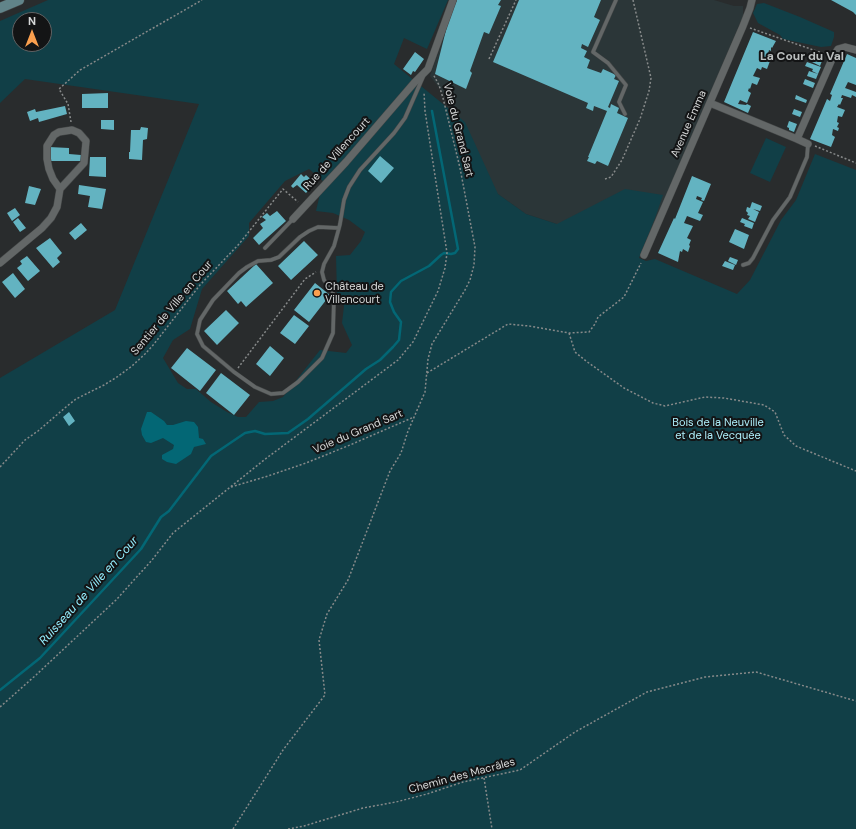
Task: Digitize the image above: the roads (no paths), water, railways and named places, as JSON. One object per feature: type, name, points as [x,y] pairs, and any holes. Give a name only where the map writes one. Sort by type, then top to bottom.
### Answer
[{"type":"main road","points":[[0,8],[19,0]]},
{"type":"street","name":"Rue de Villencourt","points":[[293,219],[346,162],[414,83],[427,71],[452,0]]},
{"type":"street","name":"Avenue Emma","points":[[644,256],[748,14],[752,0]]},
{"type":"street","points":[[797,139],[833,57],[838,49],[845,48],[856,50]]},
{"type":"street","points":[[710,103],[808,144]]},
{"type":"street","points":[[0,263],[42,228],[51,218],[57,207],[60,189],[84,163],[86,141],[79,133],[72,130],[59,132],[50,139],[47,146],[48,169],[60,189]]},
{"type":"lane","points":[[616,0],[593,52],[608,62],[626,85],[619,102],[625,114]]},
{"type":"lane","name":"Rue de Villencourt","points":[[339,228],[318,227],[300,237],[279,256],[270,260],[258,261],[247,267],[239,273],[213,300],[200,320],[197,334],[203,346],[255,388],[271,394],[282,393],[298,382],[322,358],[333,333],[334,297],[332,290],[324,280],[322,272],[324,264],[334,246],[339,228],[344,200],[349,187],[360,170],[394,133],[405,118],[420,83],[427,71]]},
{"type":"lane","points":[[744,265],[749,263],[753,258],[773,220],[790,197],[807,157],[808,144]]},
{"type":"lane","name":"Rue de Villencourt","points":[[265,248],[293,219]]},
{"type":"waterway","name":"Ruisseau de Ville en Cour","points":[[0,690],[40,658],[141,549],[161,517],[169,511],[211,456],[245,433],[255,431],[265,434],[288,433],[308,419],[366,369],[380,360],[399,340],[401,322],[394,312],[390,302],[391,292],[401,281],[429,266],[444,253],[455,253],[458,249],[432,111]]},
{"type":"place","name":"Château de Villencourt","points":[[317,293]]},
{"type":"district","name":"La Cour du Val","points":[[802,57]]},
{"type":"park label","name":"Bois de la Neuville et de la Vecquée","points":[[718,429]]}]
